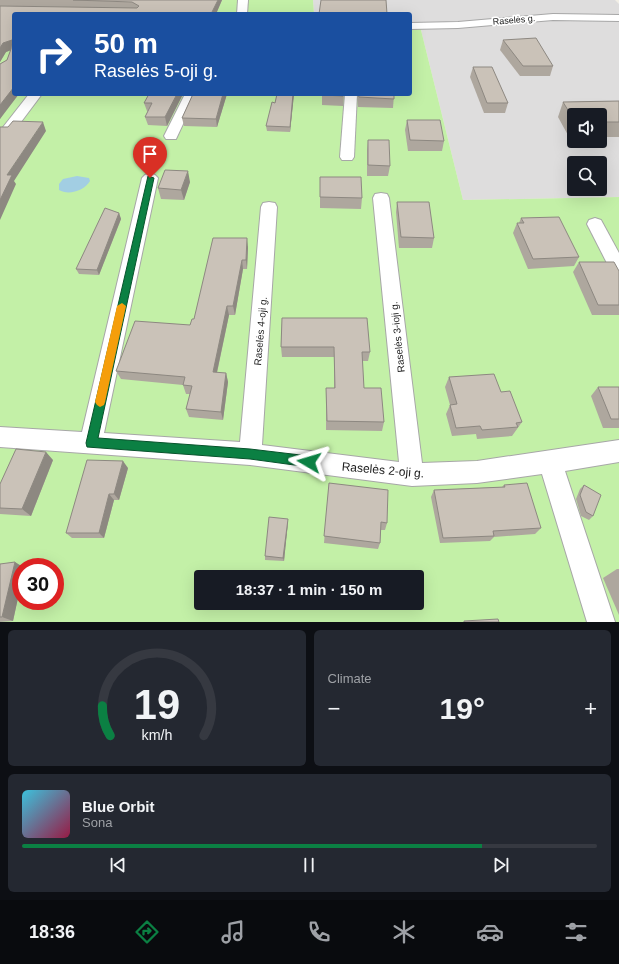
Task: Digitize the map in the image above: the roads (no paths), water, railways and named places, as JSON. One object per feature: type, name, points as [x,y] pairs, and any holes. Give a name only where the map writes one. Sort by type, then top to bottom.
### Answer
[{"type":"street","points":[[242,12],[243,0]]},
{"type":"street","name":"Raselės g.","points":[[412,26],[458,25],[553,17],[619,18]]},
{"type":"street","points":[[7,131],[34,96]]},
{"type":"street","points":[[171,136],[190,96]]},
{"type":"street","points":[[347,157],[351,96]]},
{"type":"street","points":[[91,443],[150,178]]},
{"type":"street","name":"Raselės 3-ioji g.","points":[[381,198],[412,475]]},
{"type":"street","name":"Raselės 4-oji g.","points":[[250,454],[270,207]]},
{"type":"street","points":[[595,224],[619,270]]},
{"type":"street","name":"Raselės 2-oji g.","points":[[0,437],[250,454],[412,475],[477,472],[619,452]]},
{"type":"street","points":[[550,462],[601,622]]},
{"type":"water","points":[[77,176],[89,178],[90,181],[84,187],[76,191],[63,192],[59,190],[59,184],[63,179]]}]
